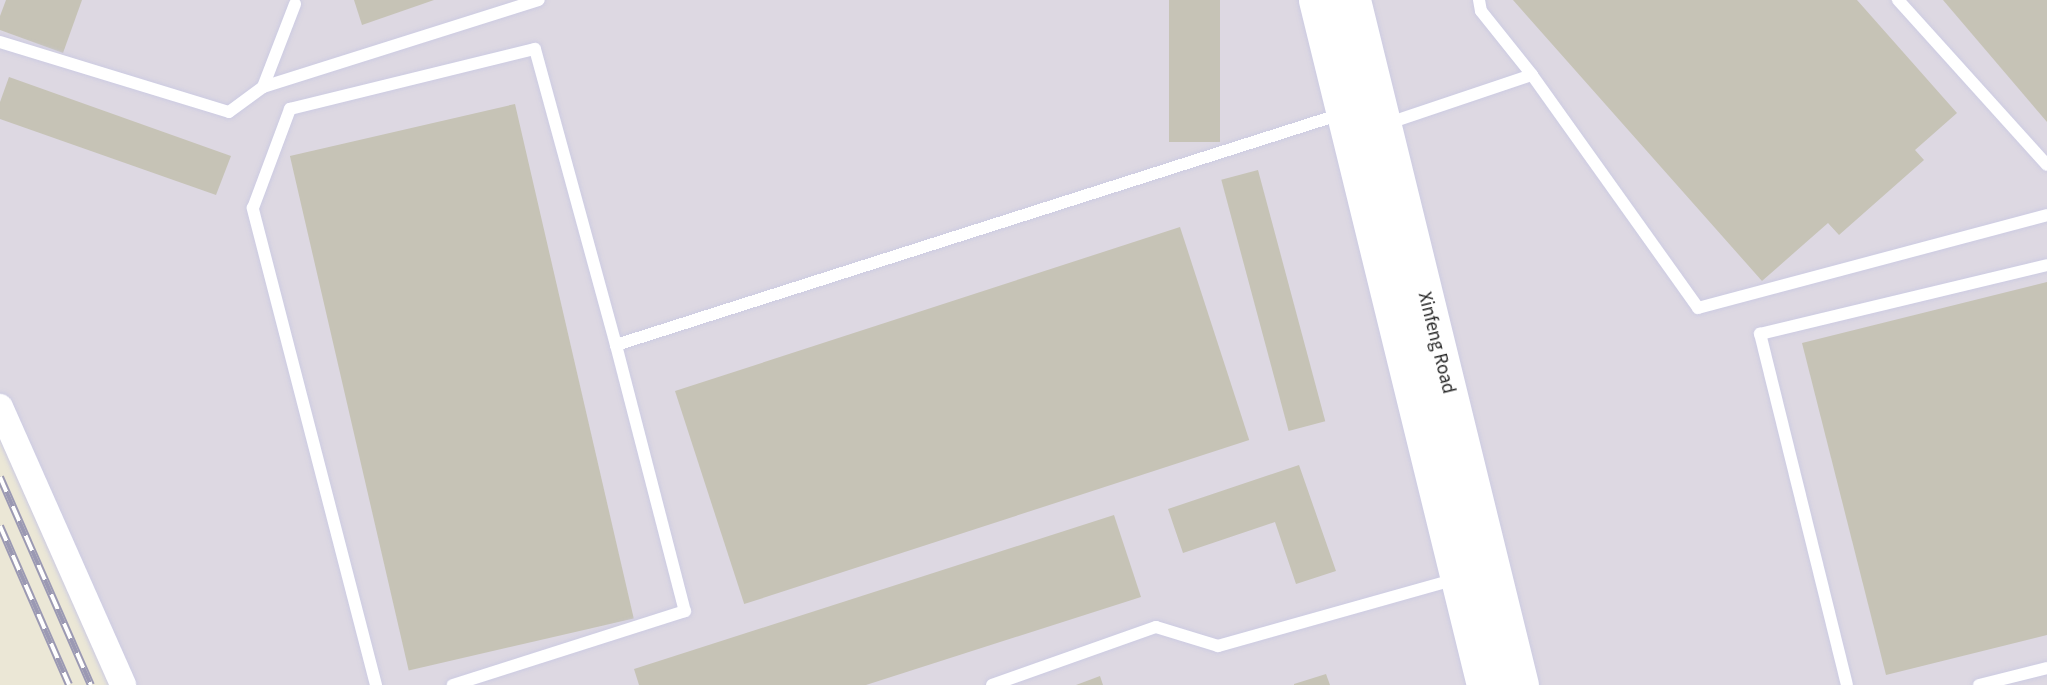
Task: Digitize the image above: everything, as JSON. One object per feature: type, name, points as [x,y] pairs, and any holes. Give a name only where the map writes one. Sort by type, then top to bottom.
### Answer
[{"type":"main road","name":"Xinfeng Road","points":[[1318,0],[1485,685]]},
{"type":"main road","name":"Xinfeng Road","points":[[1352,0],[1520,685]]},
{"type":"street","points":[[0,407],[123,685]]},
{"type":"lane","points":[[0,42],[229,112],[263,87],[539,0]]},
{"type":"lane","points":[[1479,0],[1481,11],[1532,75],[1698,307],[2047,215]]},
{"type":"lane","points":[[1898,0],[2047,165]]},
{"type":"lane","points":[[263,87],[295,4]]},
{"type":"lane","points":[[376,685],[253,208],[290,109],[534,49],[616,345],[685,611],[453,685]]},
{"type":"lane","points":[[1382,125],[1532,75]]},
{"type":"lane","points":[[616,345],[1345,113]]},
{"type":"lane","points":[[1847,685],[1760,334],[2047,265]]},
{"type":"lane","points":[[992,685],[1156,627],[1218,646],[1459,579]]},
{"type":"lane","points":[[1979,685],[2047,668]]},
{"type":"shaded area","points":[[0,0],[2047,0],[2047,685],[122,685],[0,407]]},
{"type":"building","points":[[6,0],[82,0],[63,53],[0,30],[0,16]]},
{"type":"building","points":[[354,0],[434,0],[362,25]]},
{"type":"building","points":[[1169,0],[1220,0],[1220,142],[1169,142]]},
{"type":"building","points":[[1513,0],[1857,0],[1957,113],[1915,150],[1924,160],[1839,235],[1828,223],[1762,281]]},
{"type":"building","points":[[1943,0],[2047,0],[2047,122]]},
{"type":"building","points":[[9,77],[231,156],[216,195],[0,119],[0,102]]},
{"type":"building","points":[[515,104],[634,618],[409,670],[290,156]]},
{"type":"building","points":[[1258,170],[1325,421],[1289,431],[1221,180]]},
{"type":"building","points":[[1180,227],[1249,440],[744,604],[675,391]]},
{"type":"building","points":[[2047,282],[2047,635],[1886,675],[1802,343]]},
{"type":"building","points":[[1299,465],[1336,571],[1296,584],[1275,522],[1183,553],[1168,509]]},
{"type":"building","points":[[1114,515],[1141,597],[866,685],[639,685],[634,669]]},
{"type":"building","points":[[1326,674],[1330,685],[1294,685],[1294,684]]},
{"type":"building","points":[[1100,676],[1103,685],[1076,685]]},
{"type":"railway","points":[[0,477],[91,685]]},
{"type":"railway","points":[[0,526],[69,685]]}]
